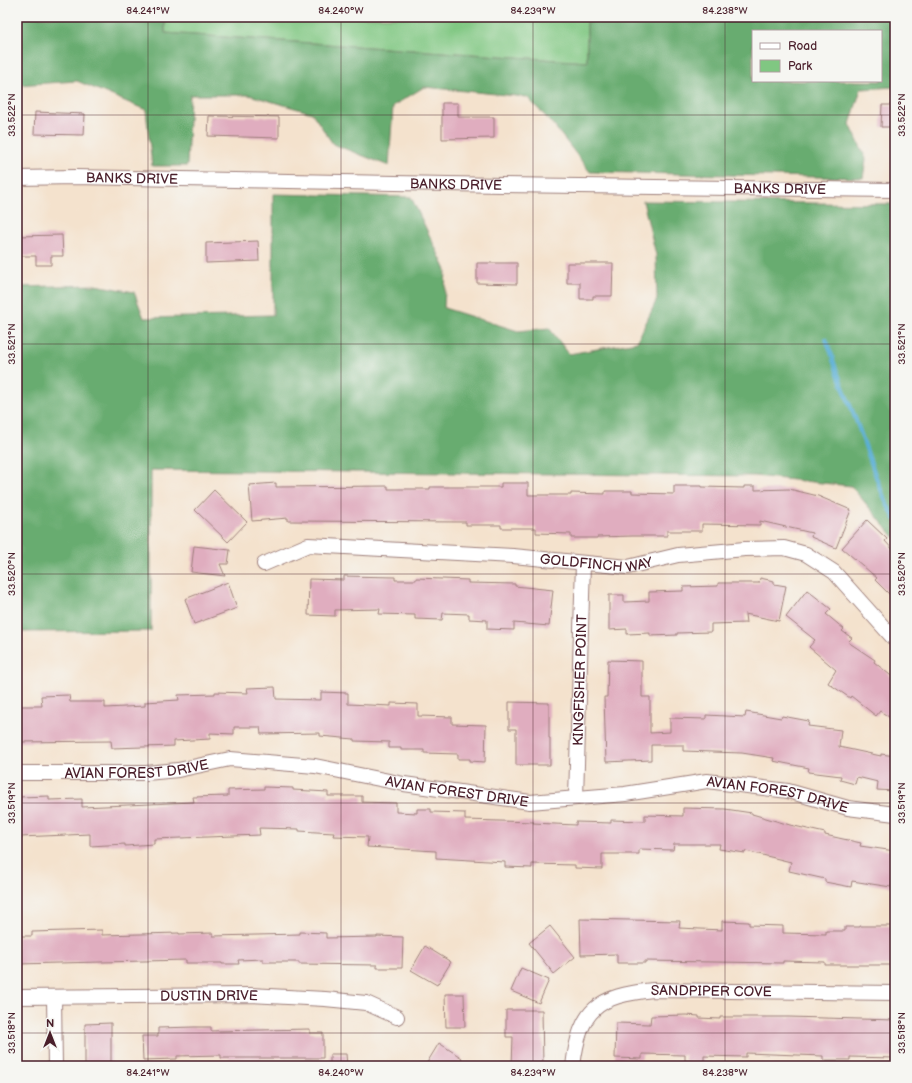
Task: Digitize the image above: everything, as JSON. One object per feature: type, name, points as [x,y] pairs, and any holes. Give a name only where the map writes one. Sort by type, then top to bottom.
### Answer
[{"type":"street","name":"BANKS DRIVE","points":[[17,178],[75,177],[501,185],[895,190]]},
{"type":"street","name":"GOLDFINCH WAY","points":[[264,564],[308,545],[513,556],[628,567],[678,555],[746,549],[784,548],[806,554],[834,572],[895,640]]},
{"type":"street","name":"KINGFISHER POINT","points":[[576,798],[583,563]]},
{"type":"street","name":"AVIAN FOREST DRIVE","points":[[17,773],[146,773],[178,770],[230,759],[315,766],[404,784],[530,802],[625,794],[707,782],[788,791],[848,808],[895,814]]},
{"type":"street","name":"SANDPIPER COVE","points":[[573,1066],[581,1028],[589,1014],[609,999],[622,995],[653,990],[895,993]]},
{"type":"street","name":"DUSTIN DRIVE","points":[[17,997],[234,995],[325,999],[366,1003],[398,1017]]},
{"type":"street","points":[[54,997],[55,1066]]},
{"type":"green space","points":[[17,17],[165,17],[165,33],[587,62],[587,17],[895,17],[895,87],[861,89],[850,124],[866,159],[863,178],[590,172],[552,123],[527,97],[424,87],[393,106],[389,166],[333,144],[312,113],[249,95],[190,95],[187,166],[152,166],[146,110],[77,81],[17,85]]},
{"type":"green space","points":[[165,17],[587,17],[587,62],[165,33]]},
{"type":"green space","points":[[273,194],[411,197],[446,270],[444,308],[518,331],[549,328],[569,354],[637,342],[657,299],[656,255],[643,201],[895,204],[895,538],[851,486],[755,476],[151,470],[151,631],[17,632],[17,287],[95,285],[134,292],[144,318],[273,315]]},
{"type":"building","points":[[442,103],[458,103],[458,117],[494,117],[494,138],[442,139]]},
{"type":"building","points":[[882,105],[895,105],[895,127],[881,127]]},
{"type":"building","points":[[35,112],[85,114],[84,135],[34,134]]},
{"type":"building","points":[[209,116],[279,117],[279,138],[208,136]]},
{"type":"building","points":[[62,235],[63,256],[51,256],[51,265],[36,265],[36,256],[17,256],[17,236]]},
{"type":"building","points":[[258,241],[259,261],[206,263],[206,243]]},
{"type":"building","points":[[477,263],[517,263],[517,284],[477,283]]},
{"type":"building","points":[[567,263],[613,263],[612,296],[593,296],[593,299],[580,299],[580,283],[567,283]]},
{"type":"building","points":[[276,483],[276,487],[388,486],[388,489],[430,489],[430,487],[501,487],[501,483],[528,483],[528,495],[571,495],[571,493],[605,494],[605,491],[674,494],[674,486],[744,488],[744,486],[755,486],[755,490],[789,489],[818,496],[851,510],[836,548],[811,537],[812,533],[760,521],[760,525],[702,524],[702,531],[667,531],[667,536],[571,538],[571,534],[536,533],[536,528],[501,528],[501,525],[466,525],[466,522],[288,521],[288,518],[252,521],[249,485]]},
{"type":"building","points":[[214,490],[247,522],[228,542],[195,510]]},
{"type":"building","points":[[867,520],[887,539],[885,541],[895,552],[895,600],[875,580],[877,578],[842,548]]},
{"type":"building","points":[[194,546],[230,550],[228,564],[220,564],[225,576],[191,572]]},
{"type":"building","points":[[344,576],[395,577],[395,580],[416,580],[416,578],[468,580],[468,583],[515,584],[515,586],[553,590],[549,626],[514,623],[514,630],[487,629],[487,620],[469,619],[469,614],[443,613],[442,620],[415,619],[415,615],[379,614],[380,609],[335,610],[335,616],[308,615],[309,579],[344,580]]},
{"type":"building","points":[[760,578],[774,581],[774,584],[786,586],[779,621],[745,614],[746,623],[711,624],[711,632],[677,633],[677,635],[650,636],[650,633],[627,634],[627,629],[609,630],[609,595],[624,595],[624,602],[649,601],[649,592],[683,591],[683,587],[718,586],[718,583],[759,583]]},
{"type":"building","points":[[228,582],[237,608],[194,624],[185,599]]},
{"type":"building","points":[[807,590],[831,609],[826,614],[844,629],[842,631],[852,638],[848,642],[875,660],[874,662],[895,679],[895,721],[880,711],[876,716],[851,696],[850,698],[828,683],[836,670],[809,647],[815,640],[786,617]]},
{"type":"building","points":[[608,660],[642,661],[642,697],[650,697],[650,733],[670,732],[670,718],[706,719],[706,715],[745,717],[746,712],[809,721],[808,726],[841,730],[839,747],[881,756],[881,754],[895,756],[895,791],[877,790],[878,782],[857,777],[855,784],[840,780],[841,776],[808,772],[809,768],[773,761],[774,758],[742,753],[683,751],[683,745],[651,745],[651,760],[606,762],[604,697],[607,697]]},
{"type":"building","points":[[275,687],[276,699],[321,700],[321,692],[348,693],[348,704],[391,706],[391,703],[418,704],[418,716],[452,717],[452,724],[486,725],[485,762],[470,761],[470,759],[458,759],[458,754],[424,753],[424,750],[401,750],[401,748],[389,748],[389,742],[354,741],[354,739],[320,736],[320,733],[261,734],[260,727],[234,727],[234,734],[210,733],[210,739],[174,741],[174,746],[112,748],[111,741],[17,742],[17,706],[42,706],[41,696],[69,695],[70,702],[105,702],[105,708],[145,706],[145,702],[179,700],[178,695],[215,694],[215,692],[248,693],[247,688]]},
{"type":"building","points":[[509,702],[549,703],[550,765],[516,765],[516,729],[509,729]]},
{"type":"building","points":[[264,787],[293,788],[293,790],[328,792],[328,796],[362,796],[362,802],[396,803],[396,812],[417,813],[417,809],[431,809],[431,812],[465,813],[465,820],[576,825],[576,822],[611,823],[611,820],[645,821],[645,815],[683,816],[683,808],[725,809],[752,813],[790,825],[825,833],[825,835],[861,843],[860,846],[895,851],[895,861],[891,887],[852,881],[851,887],[825,882],[825,879],[789,871],[791,862],[746,851],[745,853],[719,849],[720,844],[674,844],[673,850],[639,849],[639,854],[602,854],[602,869],[575,868],[575,865],[532,864],[532,868],[505,867],[505,862],[436,858],[436,851],[367,847],[368,837],[333,836],[334,833],[299,831],[299,829],[259,828],[260,835],[154,839],[154,844],[125,846],[125,844],[90,846],[90,834],[20,837],[19,797],[49,796],[49,800],[82,799],[82,807],[194,802],[193,797],[228,796],[228,790],[264,789]]},
{"type":"building","points":[[580,919],[680,921],[679,928],[722,930],[722,921],[749,922],[749,925],[783,926],[783,933],[826,934],[826,931],[845,931],[845,927],[895,926],[895,965],[825,965],[825,962],[783,961],[783,963],[645,961],[645,963],[617,963],[617,954],[581,955]]},
{"type":"building","points":[[550,926],[575,957],[554,974],[529,943]]},
{"type":"building","points":[[102,930],[102,935],[213,933],[213,936],[300,934],[300,932],[326,933],[326,938],[377,936],[403,937],[402,968],[377,968],[377,965],[263,962],[263,959],[238,960],[239,964],[186,963],[186,960],[17,964],[17,936],[32,936],[32,932]]},
{"type":"building","points":[[425,946],[451,962],[437,985],[411,970]]},
{"type":"building","points":[[521,968],[549,980],[539,1003],[511,991]]},
{"type":"building","points":[[445,994],[464,994],[465,1027],[446,1027]]},
{"type":"building","points":[[506,1010],[542,1010],[543,1066],[512,1066],[513,1037],[506,1037]]},
{"type":"building","points":[[651,1016],[699,1016],[699,1018],[720,1019],[720,1017],[789,1017],[895,1020],[895,1058],[850,1057],[850,1060],[823,1060],[823,1056],[746,1053],[746,1057],[704,1056],[704,1062],[685,1061],[685,1055],[642,1054],[642,1059],[615,1058],[616,1023],[650,1024]]},
{"type":"building","points":[[111,1023],[111,1066],[85,1066],[85,1024]]},
{"type":"building","points":[[211,1027],[211,1031],[310,1029],[310,1033],[323,1033],[323,1058],[221,1058],[221,1055],[177,1056],[177,1059],[143,1060],[142,1036],[158,1036],[158,1028]]},
{"type":"building","points":[[439,1043],[462,1058],[457,1066],[425,1066]]},
{"type":"building","points":[[330,1054],[346,1054],[347,1066],[330,1066]]},
{"type":"waterway","points":[[826,339],[836,370],[859,427],[877,479],[895,519]]}]
